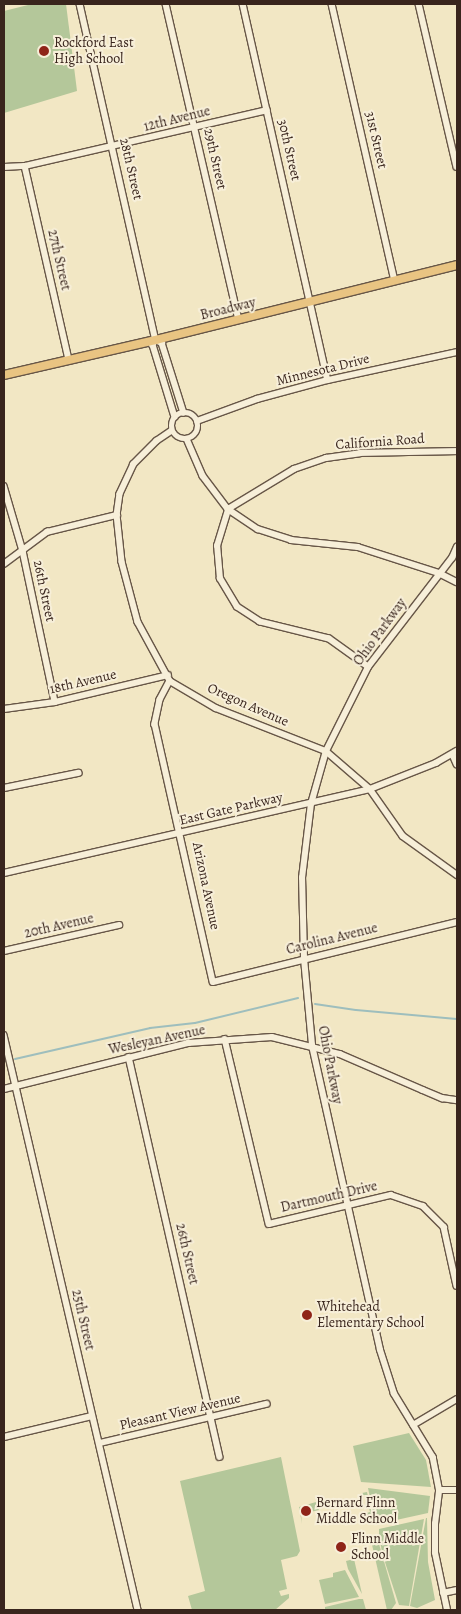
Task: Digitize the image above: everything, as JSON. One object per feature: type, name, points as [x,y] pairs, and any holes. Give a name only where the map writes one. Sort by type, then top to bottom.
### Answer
[{"type":"main road","name":"Broadway","points":[[4,375],[156,340],[457,265]]},
{"type":"street","name":"28th Street","points":[[80,4],[156,340]]},
{"type":"street","name":"29th Street","points":[[166,4],[238,320]]},
{"type":"street","name":"30th Street","points":[[243,4],[328,380]]},
{"type":"street","name":"31st Street","points":[[332,4],[395,281]]},
{"type":"street","points":[[419,4],[457,167]]},
{"type":"street","name":"12th Avenue","points":[[4,167],[25,166],[113,147],[267,110]]},
{"type":"street","name":"27th Street","points":[[25,166],[69,359]]},
{"type":"street","points":[[175,417],[153,345],[156,340],[162,342],[184,413]]},
{"type":"street","name":"Minnesota Drive","points":[[197,421],[257,399],[328,380],[457,352]]},
{"type":"street","points":[[184,413],[191,414],[197,421],[196,433],[186,440],[178,438],[172,431],[171,424],[175,417],[184,413]]},
{"type":"street","name":"Oregon Avenue","points":[[172,431],[157,441],[134,464],[120,494],[117,515],[122,562],[138,622],[169,678],[216,708],[326,752],[370,789],[403,836],[457,875]]},
{"type":"street","points":[[186,440],[203,476],[228,509],[258,529],[283,537],[358,547],[438,573],[457,582]]},
{"type":"street","name":"California Road","points":[[228,509],[294,469],[326,458],[360,453],[457,451]]},
{"type":"street","name":"26th Street","points":[[4,486],[23,551],[55,702]]},
{"type":"street","points":[[228,509],[217,546],[220,579],[237,607],[260,622],[329,639],[368,667]]},
{"type":"street","points":[[4,564],[48,532],[117,515]]},
{"type":"street","name":"Ohio Parkway","points":[[447,1610],[435,1554],[435,1524],[439,1490],[433,1458],[394,1394],[380,1350],[312,1045],[304,958],[302,878],[311,804],[326,752],[368,667],[438,573],[452,558],[457,546]]},
{"type":"street","name":"18th Avenue","points":[[4,709],[55,702],[169,678]]},
{"type":"street","name":"Arizona Avenue","points":[[169,678],[160,700],[155,724],[181,832],[213,982]]},
{"type":"street","points":[[455,753],[457,764]]},
{"type":"street","name":"East Gate Parkway","points":[[4,873],[370,789],[455,753]]},
{"type":"street","points":[[4,788],[78,773]]},
{"type":"street","name":"Carolina Avenue","points":[[213,982],[304,958],[457,922]]},
{"type":"street","name":"20th Avenue","points":[[4,951],[119,925]]},
{"type":"street","name":"25th Street","points":[[4,1035],[138,1610]]},
{"type":"street","name":"Wesleyan Avenue","points":[[4,1089],[188,1043],[272,1037],[312,1045],[340,1054],[442,1098],[457,1100]]},
{"type":"street","name":"Dartmouth Drive","points":[[225,1039],[269,1224],[391,1196],[423,1206],[444,1227],[457,1286]]},
{"type":"street","name":"26th Street","points":[[130,1058],[220,1457]]},
{"type":"street","points":[[413,1424],[457,1399]]},
{"type":"street","name":"Pleasant View Avenue","points":[[100,1443],[266,1404]]},
{"type":"street","points":[[4,1437],[92,1416]]},
{"type":"street","points":[[439,1490],[457,1490]]},
{"type":"street","points":[[443,1593],[457,1590]]},
{"type":"green space","name":"Rockford East High School","points":[[32,4],[66,4],[77,91],[4,113],[4,11]]},
{"type":"green space","points":[[409,1433],[426,1460],[431,1487],[361,1482],[353,1446]]},
{"type":"green space","points":[[281,1457],[300,1551],[297,1556],[281,1560],[287,1589],[279,1591],[281,1596],[289,1594],[289,1598],[275,1610],[192,1610],[188,1596],[205,1591],[180,1481]]},
{"type":"green space","points":[[368,1488],[430,1496],[428,1513],[378,1524],[374,1517]]},
{"type":"green space","points":[[367,1492],[372,1514],[365,1524],[363,1514],[370,1512],[366,1495],[362,1493]]},
{"type":"green space","points":[[316,1502],[319,1510],[301,1514],[302,1524],[299,1507]]},
{"type":"green space","points":[[426,1518],[428,1562],[435,1600],[417,1608],[410,1606]]},
{"type":"green space","points":[[424,1519],[409,1606],[399,1605],[383,1556],[379,1529]]},
{"type":"green space","points":[[370,1536],[377,1537],[396,1603],[391,1610],[387,1610]]},
{"type":"green space","points":[[354,1559],[362,1594],[348,1569],[346,1561]]},
{"type":"green space","points":[[345,1570],[359,1597],[325,1604],[319,1580],[333,1577],[333,1573]]},
{"type":"green space","points":[[363,1599],[366,1610],[325,1610],[325,1607]]},
{"type":"waterway","points":[[15,1059],[150,1028],[195,1023],[298,998]]},
{"type":"waterway","points":[[315,1004],[356,1010],[457,1019]]},
{"type":"place","name":"Rockford East High School","points":[[44,51]]},
{"type":"place","name":"Whitehead Elementary School","points":[[307,1315]]},
{"type":"place","name":"Bernard Flinn Middle School","points":[[306,1511]]},
{"type":"place","name":"Flinn Middle School","points":[[341,1547]]}]
